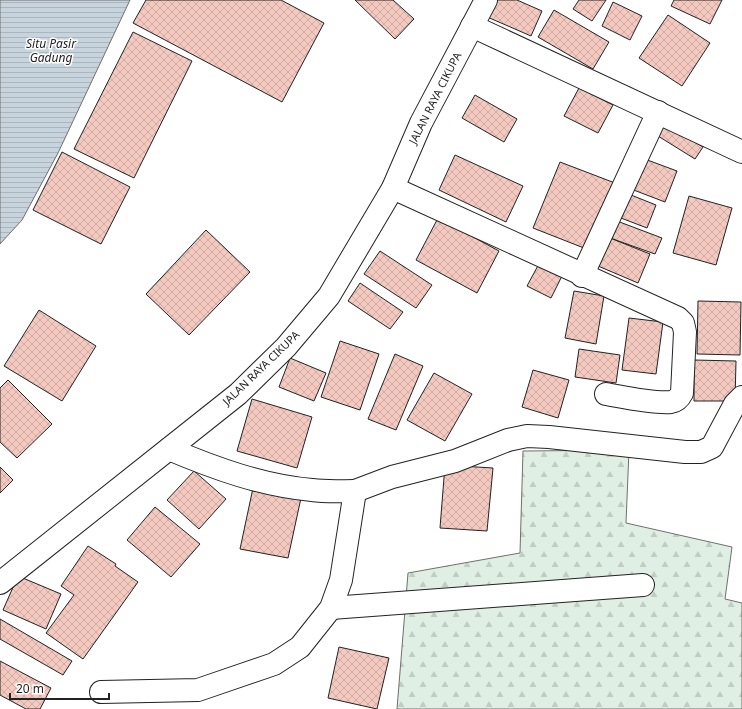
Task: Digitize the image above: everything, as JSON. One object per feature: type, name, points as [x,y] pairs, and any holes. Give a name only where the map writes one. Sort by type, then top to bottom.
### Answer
[{"type":"street","name":"JALAN RAYA CIKUPA","points":[[0,583],[238,394],[286,347],[329,296],[393,188],[421,123],[472,26],[483,1]]},
{"type":"street","points":[[472,26],[742,152]]},
{"type":"street","points":[[582,276],[658,112]]},
{"type":"street","points":[[393,188],[582,276],[678,318],[684,323],[685,332],[682,392],[679,399],[672,402],[662,402],[606,394]]},
{"type":"street","points":[[169,449],[212,467],[272,483],[312,490],[355,491],[392,477],[455,461],[501,442],[527,436],[549,437],[658,450],[700,452],[712,447],[735,404],[742,396]]},
{"type":"street","points":[[101,692],[198,690],[274,664],[300,647],[331,608],[341,580],[355,491]]},
{"type":"street","points":[[331,608],[643,585]]},
{"type":"green space","points":[[629,450],[626,523],[732,547],[725,599],[742,603],[742,709],[397,709],[408,573],[520,553],[523,451]]},
{"type":"water","name":"Situ Pasir Gadung","points":[[0,0],[130,0],[58,153],[22,220],[0,244]]},
{"type":"building","points":[[146,0],[281,0],[324,23],[282,102],[133,23]]},
{"type":"building","points":[[355,0],[393,0],[414,19],[395,39]]},
{"type":"building","points":[[492,0],[517,0],[542,11],[531,36],[485,16]]},
{"type":"building","points":[[579,0],[606,0],[592,21],[573,9]]},
{"type":"building","points":[[674,0],[722,0],[710,24],[671,6]]},
{"type":"building","points":[[613,2],[642,16],[630,40],[602,26]]},
{"type":"building","points":[[554,10],[609,42],[593,69],[538,37]]},
{"type":"building","points":[[668,15],[710,43],[682,86],[639,58]]},
{"type":"building","points":[[133,32],[192,61],[134,178],[74,149]]},
{"type":"building","points":[[579,88],[613,105],[598,133],[564,116]]},
{"type":"building","points":[[475,95],[517,119],[504,142],[462,118]]},
{"type":"building","points":[[665,124],[703,147],[695,159],[658,136]]},
{"type":"building","points":[[62,152],[130,187],[101,244],[33,210]]},
{"type":"building","points":[[455,155],[523,186],[506,222],[439,190]]},
{"type":"building","points":[[642,158],[677,171],[665,202],[631,189]]},
{"type":"building","points":[[560,162],[615,183],[589,250],[533,228]]},
{"type":"building","points":[[631,195],[656,205],[647,228],[621,218]]},
{"type":"building","points":[[689,196],[732,208],[716,265],[673,253]]},
{"type":"building","points":[[438,218],[499,251],[477,293],[416,260]]},
{"type":"building","points":[[617,221],[662,238],[655,254],[610,238]]},
{"type":"building","points":[[206,230],[250,272],[189,335],[146,294]]},
{"type":"building","points":[[610,238],[650,254],[638,283],[598,266]]},
{"type":"building","points":[[380,251],[432,285],[416,308],[364,274]]},
{"type":"building","points":[[541,260],[564,272],[551,298],[527,286]]},
{"type":"building","points":[[360,283],[403,312],[390,329],[348,301]]},
{"type":"building","points":[[574,291],[604,296],[596,344],[565,338]]},
{"type":"building","points":[[698,301],[741,302],[740,355],[697,354]]},
{"type":"building","points":[[39,310],[96,346],[62,401],[4,366]]},
{"type":"building","points":[[629,318],[663,322],[656,374],[622,370]]},
{"type":"building","points":[[340,341],[379,354],[360,410],[321,397]]},
{"type":"building","points":[[579,349],[620,355],[616,383],[575,377]]},
{"type":"building","points":[[395,354],[423,366],[396,430],[368,419]]},
{"type":"building","points":[[290,358],[326,373],[314,401],[279,387]]},
{"type":"building","points":[[694,360],[736,361],[735,401],[694,401]]},
{"type":"building","points":[[533,370],[569,380],[558,418],[522,407]]},
{"type":"building","points":[[434,373],[472,394],[445,441],[407,420]]},
{"type":"building","points":[[8,380],[52,424],[17,458],[0,442],[0,388]]},
{"type":"building","points":[[252,399],[312,417],[297,468],[237,451]]},
{"type":"building","points":[[445,465],[493,468],[487,531],[440,528]]},
{"type":"building","points":[[0,467],[13,480],[0,493]]},
{"type":"building","points":[[194,471],[226,499],[199,529],[167,500]]},
{"type":"building","points":[[253,488],[301,498],[288,558],[240,549]]},
{"type":"building","points":[[155,507],[200,544],[171,577],[127,540]]},
{"type":"building","points":[[88,546],[116,564],[115,566],[138,582],[83,659],[46,633],[74,595],[61,586]]},
{"type":"building","points":[[18,576],[61,594],[46,629],[3,610]]},
{"type":"building","points":[[0,619],[72,661],[63,675],[0,639]]},
{"type":"building","points":[[339,647],[389,658],[377,709],[328,698]]},
{"type":"building","points":[[0,661],[51,688],[40,709],[26,709],[0,695]]}]
